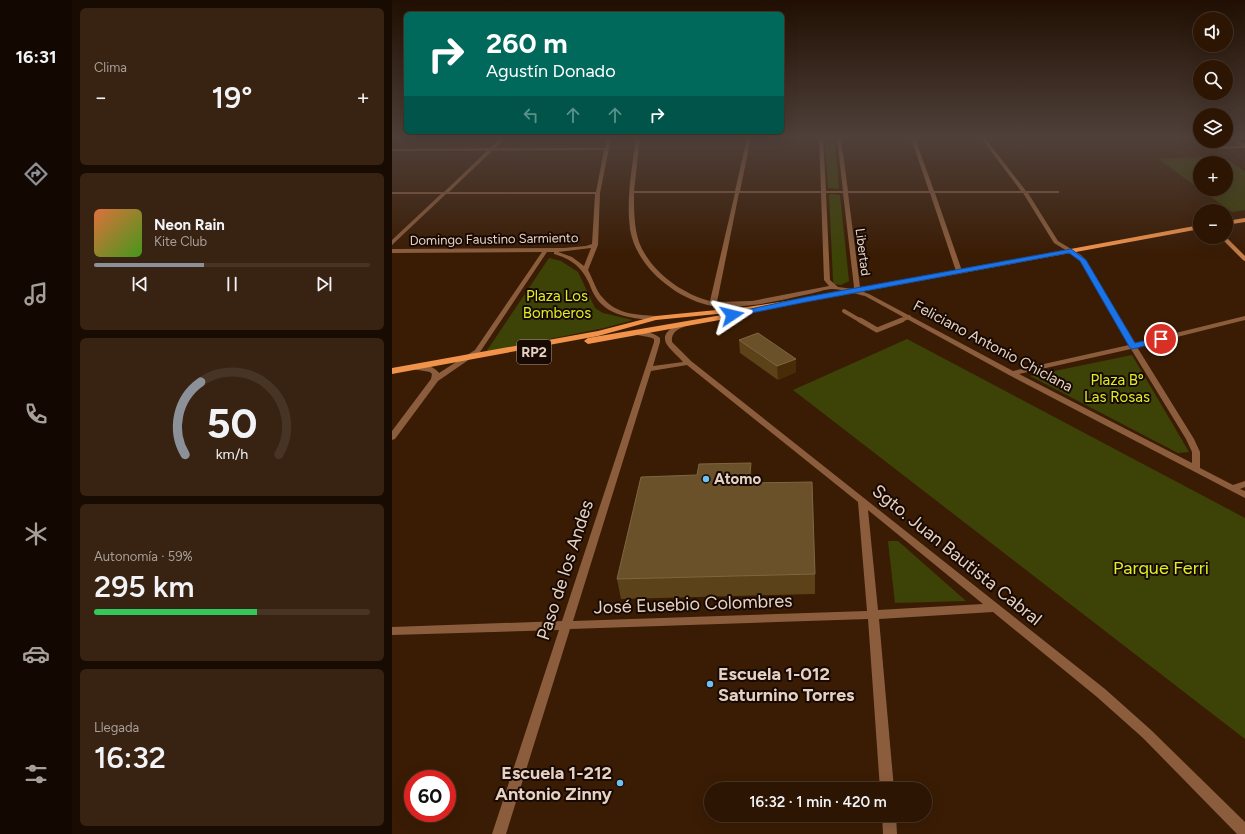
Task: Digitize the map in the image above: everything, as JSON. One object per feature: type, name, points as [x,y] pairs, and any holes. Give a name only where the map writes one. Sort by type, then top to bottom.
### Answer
[{"type":"main road","points":[[1233,222],[1245,220]]},
{"type":"main road","name":"RP2","points":[[392,371],[598,333],[656,318],[747,309],[806,300],[1193,228]]},
{"type":"main road","name":"RP2","points":[[392,377],[434,375],[454,366],[697,322],[806,300]]},
{"type":"street","points":[[392,243],[461,177]]},
{"type":"street","points":[[586,269],[595,245],[598,192],[601,177]]},
{"type":"street","points":[[634,177],[632,192],[633,229],[636,241],[646,260],[654,270],[682,292],[692,298],[713,304],[747,304],[833,287],[827,280],[822,177]]},
{"type":"street","points":[[713,304],[740,177]]},
{"type":"street","name":"Libertad","points":[[833,287],[844,291],[854,291],[857,287],[843,177]]},
{"type":"street","points":[[927,177],[959,271]]},
{"type":"street","points":[[1013,177],[1025,192],[1056,242],[1083,260],[1133,346],[1190,438],[1196,452],[1196,468]]},
{"type":"street","points":[[392,193],[598,192]]},
{"type":"street","points":[[632,192],[1057,192]]},
{"type":"street","points":[[1230,244],[1245,259]]},
{"type":"street","name":"Domingo Faustino Sarmiento","points":[[392,251],[545,251],[583,249],[595,245]]},
{"type":"street","points":[[454,366],[478,351],[545,251],[570,257],[586,269],[600,300],[605,305],[626,314],[656,318]]},
{"type":"street","name":"Feliciano Antonio Chiclana","points":[[854,291],[909,317],[1012,373],[1245,495]]},
{"type":"street","points":[[1012,373],[1133,346],[1245,318]]},
{"type":"street","name":"Sgto. Juan Bautista Cabral","points":[[697,322],[675,329],[669,333],[669,342],[688,364],[862,501],[1101,693],[1147,734],[1245,832]]},
{"type":"street","name":"Paso de los Andes","points":[[499,834],[657,342],[657,338],[652,335],[636,333]]},
{"type":"street","points":[[648,369],[688,364]]},
{"type":"street","points":[[392,437],[434,375],[422,367],[414,367]]},
{"type":"street","points":[[1233,488],[1245,484]]},
{"type":"street","points":[[862,501],[873,615],[885,782]]},
{"type":"street","name":"José Eusebio Colombres","points":[[392,631],[873,615],[995,608]]},
{"type":"street","points":[[889,822],[890,834]]},
{"type":"lane","points":[[844,312],[877,330],[909,317]]},
{"type":"green space","points":[[827,177],[838,177],[839,188],[828,188]]},
{"type":"green space","points":[[1183,177],[1193,177],[1193,184]]},
{"type":"green space","points":[[1233,177],[1245,177],[1245,210],[1233,212],[1233,204],[1221,204],[1210,196],[1233,196]]},
{"type":"green space","points":[[829,195],[840,195],[849,281],[841,285],[834,284],[833,280]]},
{"type":"green space","name":"Plaza Los Bomberos","points":[[549,258],[561,261],[578,272],[595,308],[603,313],[633,320],[604,328],[486,352]]},
{"type":"green space","name":"Parque Ferri","points":[[907,339],[1245,518],[1245,739],[793,390]]},
{"type":"green space","name":"Plaza Bº Las Rosas","points":[[1132,355],[1189,452],[1178,453],[1030,376]]},
{"type":"green space","points":[[888,541],[898,541],[966,601],[895,603]]},
{"type":"building","points":[[758,333],[796,359],[777,366],[739,340]]},
{"type":"building","points":[[751,463],[749,483],[812,482],[815,574],[617,579],[641,477],[697,475],[699,464]]},
{"type":"place","name":"Atomo","points":[[706,479]]},
{"type":"place","name":"Escuela 1-012 Saturnino Torres","points":[[710,684]]},
{"type":"place","name":"Escuela 1-212 Antonio Zinny","points":[[620,783]]},
{"type":"route","points":[[732,315],[1071,251],[1083,260],[1133,346],[1161,339]]}]
